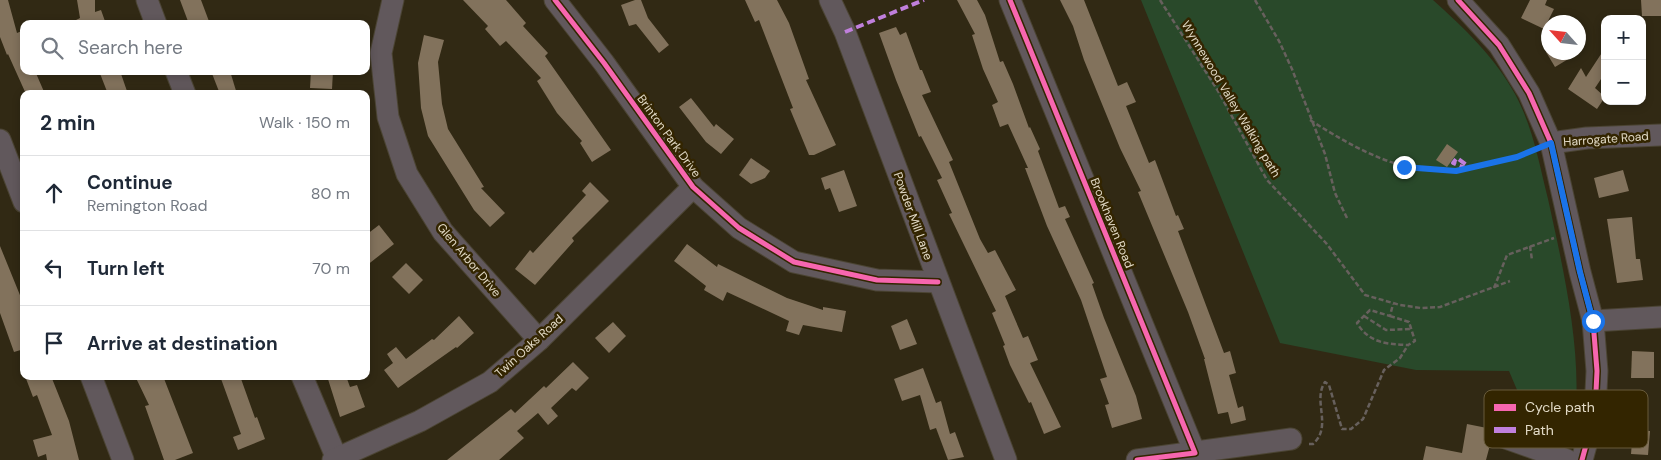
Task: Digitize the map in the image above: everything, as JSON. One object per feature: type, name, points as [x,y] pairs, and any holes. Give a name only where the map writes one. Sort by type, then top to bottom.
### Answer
[{"type":"street","points":[[148,0],[155,20]]},
{"type":"street","name":"Glen Arbor Drive","points":[[393,0],[381,52],[388,117],[407,174],[443,232],[539,340]]},
{"type":"street","name":"Brinton Park Drive","points":[[555,0],[604,63],[693,186],[739,228],[794,262],[877,280],[938,282]]},
{"type":"street","name":"Powder Mill Lane","points":[[830,0],[845,32],[1006,460]]},
{"type":"street","name":"Brookhaven Road","points":[[1010,0],[1195,453]]},
{"type":"street","points":[[1458,0],[1499,44],[1530,93],[1551,143],[1593,321],[1597,371],[1596,390]]},
{"type":"street","points":[[178,75],[183,90]]},
{"type":"street","name":"Harrogate Road","points":[[1551,143],[1586,138],[1661,135]]},
{"type":"street","points":[[0,140],[20,192]]},
{"type":"street","name":"Twin Oaks Road","points":[[335,459],[420,421],[490,382],[539,340],[693,186]]},
{"type":"street","points":[[1593,321],[1661,317]]},
{"type":"street","points":[[93,380],[123,460]]},
{"type":"street","points":[[304,380],[335,459]]},
{"type":"street","points":[[1137,460],[1291,439]]},
{"type":"street","points":[[1532,448],[1567,460]]},
{"type":"path","points":[[1255,0],[1289,62],[1310,120],[1325,154],[1335,193],[1348,220]]},
{"type":"path","points":[[1310,120],[1367,154],[1404,167],[1428,170],[1462,170],[1517,157],[1551,143]]},
{"type":"path","points":[[1494,288],[1507,255],[1571,233]]},
{"type":"path","points":[[1530,246],[1532,260]]},
{"type":"path","points":[[1390,316],[1393,304]]},
{"type":"path","points":[[1291,439],[1309,444],[1318,440],[1323,423],[1321,393],[1325,382],[1329,385],[1342,429],[1351,429],[1363,418],[1384,370],[1400,358],[1408,345],[1415,340],[1409,322],[1370,310],[1357,323],[1363,332],[1388,344],[1408,345]]},
{"type":"path","points":[[1364,316],[1386,330],[1412,329]]},
{"type":"green space","points":[[1141,0],[1433,0],[1467,32],[1507,80],[1531,132],[1548,199],[1569,302],[1573,328],[1577,390],[1517,390],[1509,371],[1416,370],[1280,343]]},
{"type":"building","points":[[0,0],[8,0],[17,33],[20,32],[20,75],[37,75],[43,90],[24,90],[0,37]]},
{"type":"building","points":[[77,0],[95,0],[95,12],[101,10],[105,20],[76,20],[80,18]]},
{"type":"building","points":[[180,0],[201,0],[208,20],[188,20]]},
{"type":"building","points":[[463,0],[506,0],[526,23],[523,26],[548,53],[545,56],[611,150],[592,162],[580,143],[582,141],[557,113],[537,81],[541,78],[506,41],[500,46],[485,29],[488,26]]},
{"type":"building","points":[[641,0],[648,18],[669,45],[659,53],[636,24],[629,26],[621,5]]},
{"type":"building","points":[[745,0],[777,0],[789,23],[809,79],[806,80],[836,145],[814,155],[809,155],[790,109],[793,108],[759,20],[755,22]]},
{"type":"building","points":[[957,0],[977,0],[985,15],[1000,62],[1003,61],[1029,128],[1040,149],[1038,151],[1059,208],[1065,206],[1070,217],[1065,219],[1094,283],[1092,284],[1104,318],[1136,396],[1142,419],[1112,428],[1105,405],[1109,404],[1100,379],[1107,377],[1081,300],[1047,226],[1025,168],[1028,168],[1008,124],[1000,127],[992,105],[998,102],[983,69],[972,35],[975,34]]},
{"type":"building","points":[[1060,0],[1084,0],[1118,86],[1127,82],[1136,102],[1126,106],[1149,163],[1155,160],[1176,216],[1178,215],[1184,229],[1178,231],[1224,353],[1230,351],[1236,373],[1229,375],[1238,408],[1243,406],[1246,420],[1231,424],[1228,412],[1218,414],[1205,359],[1188,312],[1138,192],[1141,191],[1120,148],[1084,60],[1073,26]]},
{"type":"building","points":[[1530,0],[1547,0],[1545,5],[1554,9],[1551,15],[1541,15],[1541,28],[1521,18]]},
{"type":"building","points":[[1641,0],[1661,0],[1661,16],[1642,15]]},
{"type":"building","points":[[896,27],[900,35],[906,32],[920,70],[922,70],[931,92],[922,95],[953,160],[949,162],[980,239],[988,253],[995,250],[1016,290],[1005,296],[1023,338],[1028,336],[1038,360],[1030,363],[1061,427],[1044,434],[1031,402],[1029,403],[1010,365],[1003,346],[1005,345],[992,313],[996,311],[949,214],[952,213],[937,180],[942,178],[921,136],[919,137],[896,80],[879,33]]},
{"type":"building","points":[[424,35],[444,40],[438,62],[442,104],[448,129],[484,187],[481,188],[505,213],[490,227],[474,210],[428,136],[421,108],[418,63]]},
{"type":"building","points":[[1601,54],[1601,79],[1595,88],[1601,93],[1601,103],[1597,109],[1568,89],[1581,68],[1586,77]]},
{"type":"building","points":[[1551,60],[1567,60],[1555,67]]},
{"type":"building","points":[[101,75],[121,75],[127,90],[106,90]]},
{"type":"building","points":[[213,75],[231,75],[236,90],[218,90]]},
{"type":"building","points":[[311,75],[333,75],[332,89],[310,88]]},
{"type":"building","points":[[691,98],[714,127],[716,124],[734,139],[721,154],[706,142],[679,107]]},
{"type":"building","points":[[1447,144],[1458,152],[1447,167],[1436,160]]},
{"type":"building","points":[[751,158],[770,171],[765,178],[751,184],[739,175]]},
{"type":"building","points":[[844,170],[857,206],[839,212],[830,188],[825,190],[821,178]]},
{"type":"building","points":[[1623,170],[1629,191],[1599,198],[1594,178]]},
{"type":"building","points":[[590,182],[609,201],[572,238],[574,241],[535,285],[515,269],[530,250],[533,253],[586,195],[582,191]]},
{"type":"building","points":[[1632,217],[1636,259],[1640,259],[1643,280],[1617,283],[1607,219]]},
{"type":"building","points":[[379,225],[394,244],[370,263],[370,232]]},
{"type":"building","points":[[687,244],[717,267],[718,264],[787,298],[823,310],[823,307],[846,311],[842,332],[803,325],[799,335],[786,331],[789,321],[727,292],[723,301],[704,290],[706,286],[674,261]]},
{"type":"building","points":[[0,246],[20,295],[20,350],[14,352],[0,313]]},
{"type":"building","points":[[406,263],[423,280],[409,294],[392,277]]},
{"type":"building","points":[[459,316],[474,333],[457,348],[398,388],[384,370],[393,363],[387,354],[396,347],[406,359],[432,339],[434,340]]},
{"type":"building","points":[[907,319],[917,344],[900,350],[891,326]]},
{"type":"building","points":[[613,322],[626,336],[609,353],[595,338]]},
{"type":"building","points":[[1632,351],[1654,352],[1654,378],[1631,378]]},
{"type":"building","points":[[573,362],[589,378],[576,391],[572,388],[551,408],[558,416],[548,425],[538,413],[517,431],[524,438],[499,460],[447,460],[511,409],[515,413],[544,386],[546,388]]},
{"type":"building","points":[[923,368],[936,403],[941,401],[950,434],[955,432],[964,457],[948,460],[936,428],[930,430],[920,395],[902,401],[894,379]]},
{"type":"building","points":[[27,380],[53,380],[69,421],[79,460],[47,460],[46,454],[38,457],[33,440],[52,435],[37,395],[33,397]]},
{"type":"building","points":[[137,380],[165,380],[193,453],[175,460],[164,460],[145,406],[149,405]]},
{"type":"building","points":[[221,380],[241,380],[265,439],[238,450],[233,437],[241,434]]},
{"type":"building","points":[[328,380],[347,380],[350,387],[357,385],[365,407],[340,417]]},
{"type":"building","points":[[1467,424],[1484,427],[1484,448],[1489,448],[1486,460],[1423,460],[1426,446],[1462,453]]},
{"type":"building","points":[[1648,431],[1650,431],[1648,455],[1631,454],[1632,448],[1648,448]]},
{"type":"marked path","points":[[845,32],[924,0]]},
{"type":"marked path","points":[[1467,169],[1453,163],[1457,158],[1471,168]]},
{"type":"cycle path","points":[[555,0],[604,63],[693,187],[739,228],[794,262],[877,280],[938,282]]},
{"type":"cycle path","points":[[1010,0],[1195,453],[1137,460]]},
{"type":"cycle path","points":[[1458,0],[1499,45],[1529,93],[1551,143],[1593,321],[1597,371],[1596,390]]},
{"type":"cycle path","points":[[1582,460],[1585,448]]},
{"type":"route","points":[[1404,167],[1456,171],[1517,157],[1551,143],[1593,321]]}]
